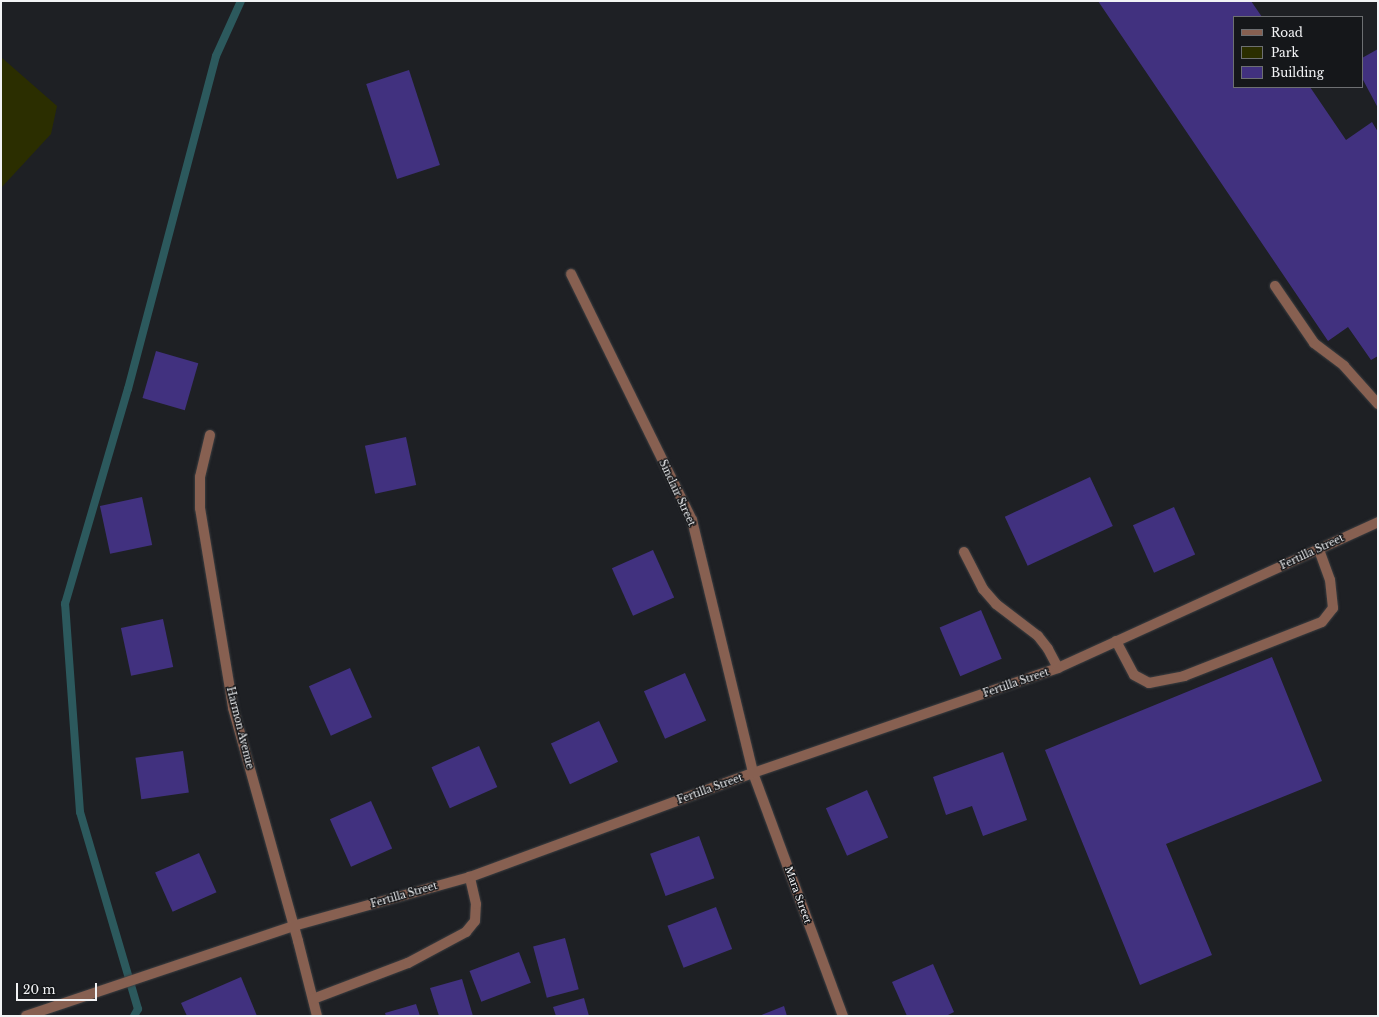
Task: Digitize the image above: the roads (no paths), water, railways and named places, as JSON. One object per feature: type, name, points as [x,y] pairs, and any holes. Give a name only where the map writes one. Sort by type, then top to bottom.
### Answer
[{"type":"street","name":"Sinclair Street","points":[[571,274],[692,520],[753,773]]},
{"type":"street","points":[[1275,286],[1314,344],[1344,366],[1378,404]]},
{"type":"street","name":"Harmon Avenue","points":[[210,435],[200,477],[200,508],[235,716],[317,1016]]},
{"type":"street","name":"Fertilla Street","points":[[26,1016],[293,926],[470,877],[753,773],[1058,668],[1378,522]]},
{"type":"street","points":[[1116,641],[1134,675],[1149,683],[1184,676],[1322,622],[1333,608],[1330,580],[1319,549]]},
{"type":"street","points":[[964,552],[983,589],[1010,616],[1038,636],[1048,649],[1058,668]]},
{"type":"street","name":"Mara Street","points":[[753,773],[843,1016]]},
{"type":"street","points":[[313,1000],[408,963],[466,932],[475,921],[476,904],[470,877]]},
{"type":"waterway","points":[[134,1016],[138,1009],[80,812],[65,604],[128,389],[216,56],[241,1]]}]
